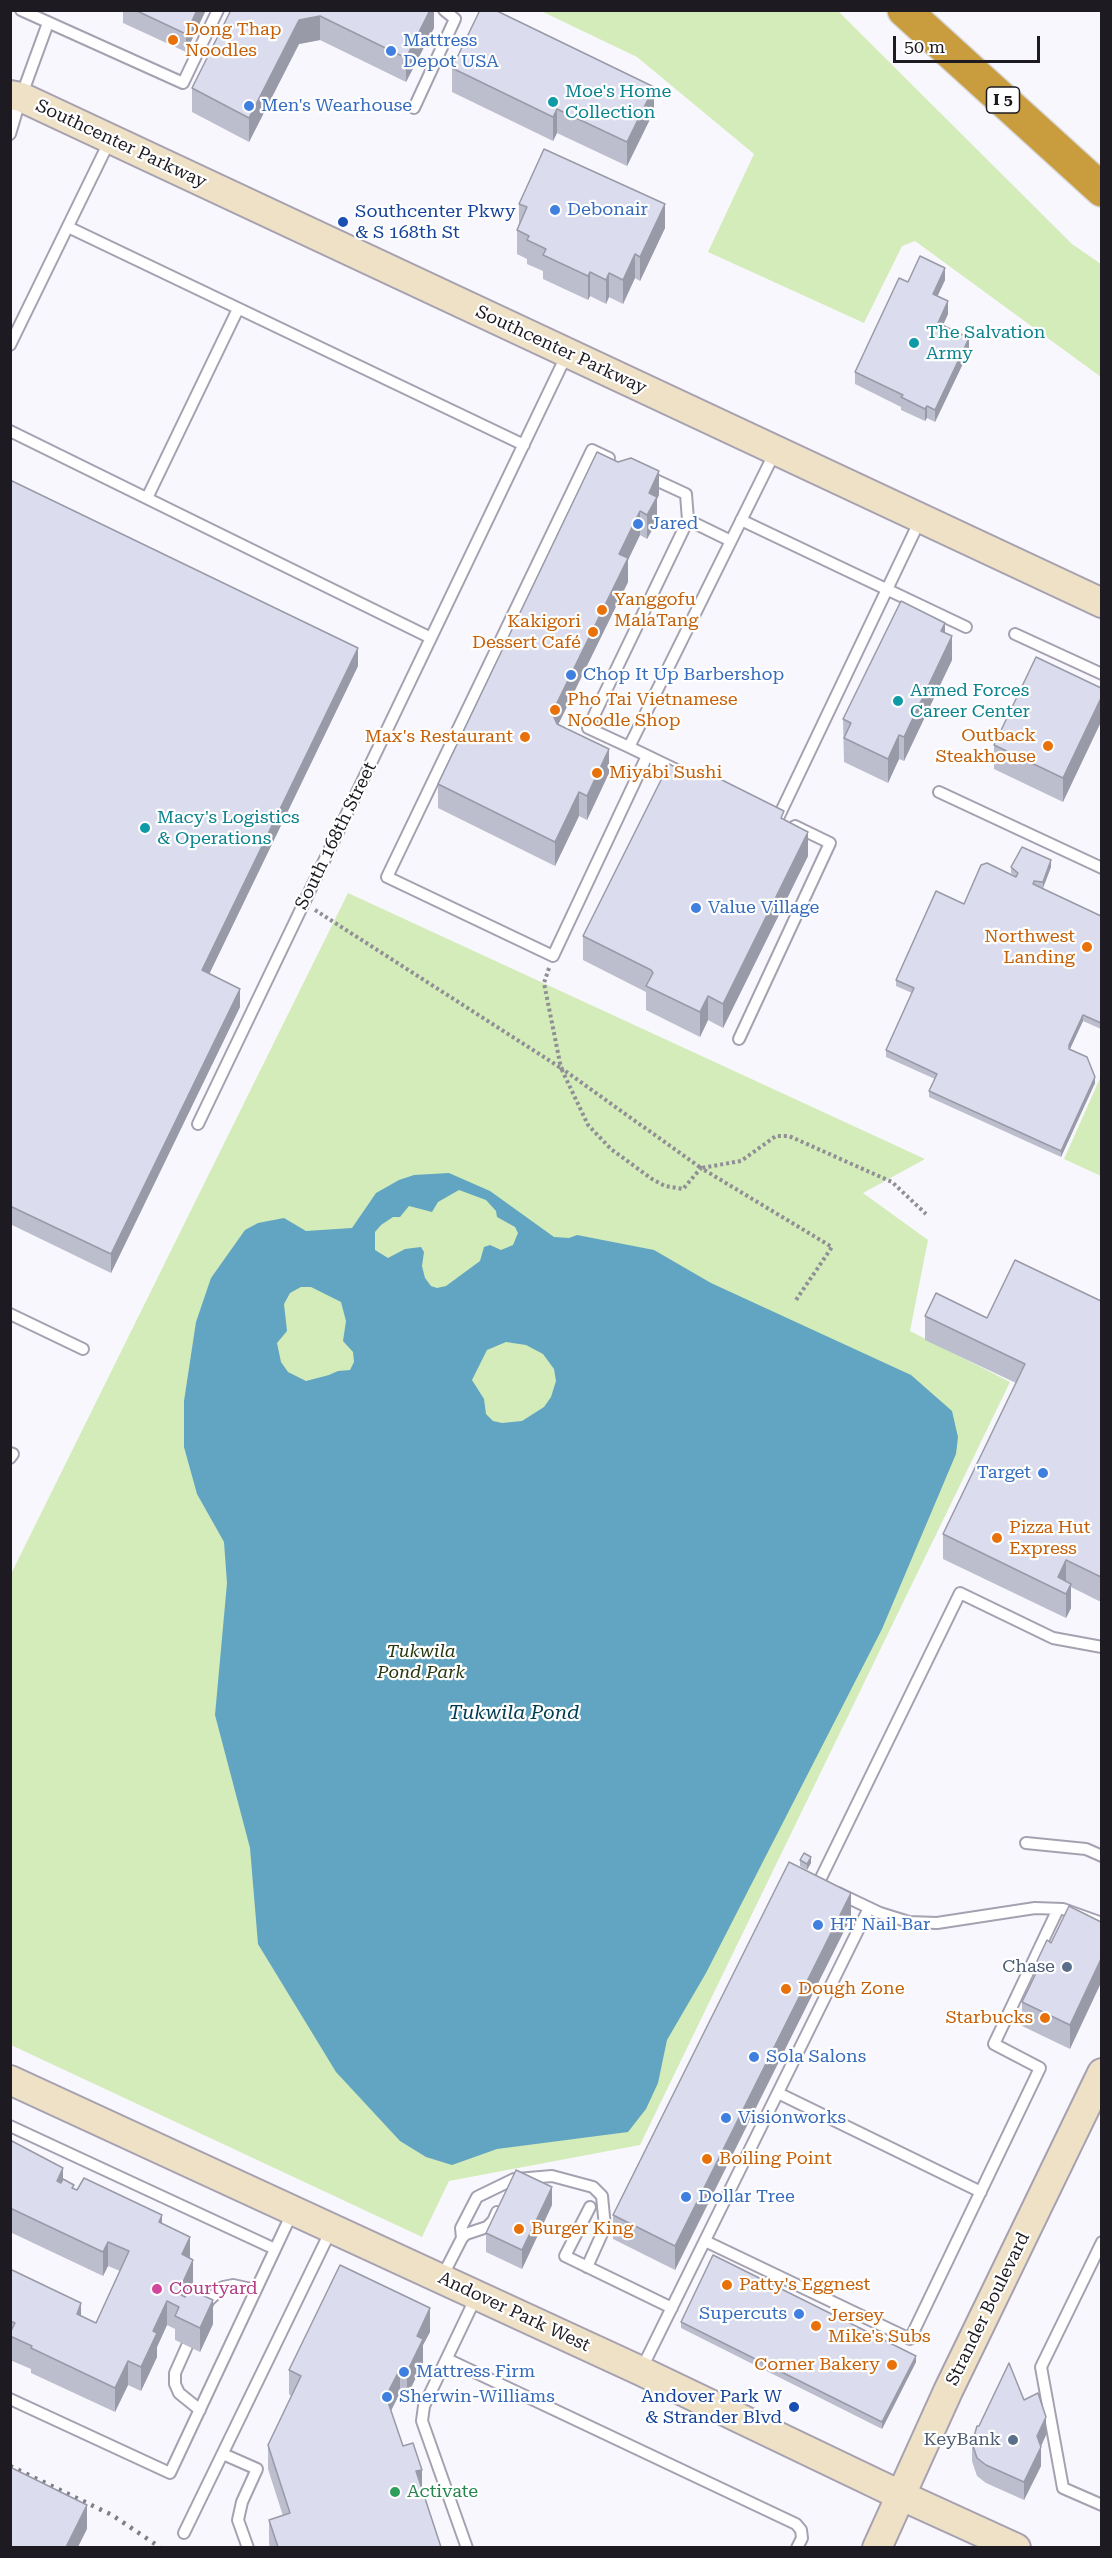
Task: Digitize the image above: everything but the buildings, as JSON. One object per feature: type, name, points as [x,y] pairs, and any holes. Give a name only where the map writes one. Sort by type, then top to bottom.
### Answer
[{"type":"highway","name":"I 5","points":[[904,10],[1101,190]]},
{"type":"main road","name":"Southcenter Parkway","points":[[14,92],[567,354],[1101,603]]},
{"type":"main road","name":"Strander Boulevard","points":[[877,2547],[957,2372],[1101,2073]]},
{"type":"main road","name":"Andover Park West","points":[[10,2080],[441,2278],[902,2496],[1016,2547]]},
{"type":"lane","points":[[21,10],[183,82],[218,10]]},
{"type":"lane","points":[[414,108],[455,19],[444,10]]},
{"type":"lane","points":[[10,134],[14,92],[48,23]]},
{"type":"lane","points":[[10,345],[111,139]]},
{"type":"lane","points":[[68,227],[524,445]]},
{"type":"lane","points":[[147,498],[238,309]]},
{"type":"lane","name":"South 168th Street","points":[[198,1124],[567,354]]},
{"type":"lane","points":[[10,431],[431,638]]},
{"type":"lane","points":[[647,756],[553,956],[387,877],[592,450],[686,494],[688,520],[588,728],[693,777]]},
{"type":"lane","points":[[629,747],[776,450]]},
{"type":"lane","points":[[739,1039],[831,843],[773,816],[921,518]]},
{"type":"lane","points":[[688,520],[731,541]]},
{"type":"lane","points":[[741,520],[966,627]]},
{"type":"lane","points":[[1014,634],[1101,674]]},
{"type":"lane","points":[[939,792],[1101,868]]},
{"type":"lane","points":[[10,1314],[83,1349]]},
{"type":"lane","points":[[10,1453],[12,1454],[10,1458]]},
{"type":"lane","points":[[1101,1647],[1053,1638],[960,1593],[818,1884],[869,1908],[909,1922],[937,1923],[1035,1908],[1058,1909],[1090,1917],[1101,1923]]},
{"type":"lane","points":[[1026,1843],[1086,1849],[1101,1856]]},
{"type":"lane","points":[[641,2371],[869,1908]]},
{"type":"lane","points":[[705,2241],[910,2339],[1040,2068],[994,2044],[1058,1909]]},
{"type":"lane","points":[[778,2093],[981,2192]]},
{"type":"lane","points":[[10,2126],[275,2249]]},
{"type":"lane","points":[[462,2238],[461,2229],[477,2197],[514,2180],[552,2176],[593,2187],[602,2196],[605,2227],[587,2267]]},
{"type":"lane","points":[[441,2278],[462,2238],[466,2234],[487,2227],[493,2221],[514,2180]]},
{"type":"lane","points":[[590,2207],[565,2256],[672,2308]]},
{"type":"lane","points":[[10,2399],[170,2473],[294,2210]]},
{"type":"lane","points":[[184,2533],[332,2228]]},
{"type":"lane","points":[[1101,2242],[1041,2367],[1063,2487],[1101,2505]]},
{"type":"lane","points":[[200,2318],[209,2300],[223,2287],[233,2285],[256,2290]]},
{"type":"lane","points":[[467,2547],[422,2421],[424,2406],[477,2295]]},
{"type":"lane","points":[[187,2346],[175,2373],[175,2384],[179,2393],[200,2410]]},
{"type":"lane","points":[[447,2359],[796,2524],[801,2530],[802,2538],[797,2547]]},
{"type":"lane","points":[[223,2454],[257,2469],[238,2520],[248,2547]]},
{"type":"path","points":[[304,903],[561,1068],[701,1168],[832,1247],[796,1300]]},
{"type":"path","points":[[553,956],[544,983],[561,1068],[588,1125],[631,1165],[665,1186],[683,1188],[701,1168],[741,1161],[776,1136],[789,1136],[892,1182],[926,1214]]},
{"type":"green space","points":[[541,11],[838,11],[1072,244],[1101,264],[1101,377],[915,241],[902,246],[864,323],[708,252],[754,154],[637,57]]},
{"type":"green space","name":"Tukwila Pond Park","points":[[348,893],[925,1159],[863,1193],[928,1240],[910,1331],[1010,1382],[640,2145],[449,2181],[422,2237],[11,2045],[10,1576]]},
{"type":"green space","points":[[1101,1076],[1101,1176],[1064,1159]]},
{"type":"water","name":"Tukwila Pond","points":[[449,1173],[490,1191],[554,1237],[569,1238],[577,1235],[654,1250],[711,1283],[911,1375],[952,1411],[958,1437],[956,1454],[882,1629],[706,1973],[667,2040],[658,2083],[646,2109],[628,2132],[497,2149],[452,2165],[426,2157],[400,2141],[336,2072],[258,1944],[250,1848],[215,1715],[227,1583],[224,1542],[197,1494],[184,1447],[184,1401],[196,1322],[211,1278],[245,1230],[258,1223],[284,1218],[306,1231],[352,1228],[376,1193],[399,1180],[414,1175]],"holes":[[[459,1190],[486,1200],[496,1211],[497,1217],[515,1227],[518,1233],[513,1245],[501,1250],[490,1245],[484,1247],[480,1261],[446,1286],[437,1288],[431,1286],[425,1278],[422,1266],[424,1252],[421,1247],[405,1249],[388,1258],[375,1250],[375,1232],[381,1225],[393,1217],[400,1217],[409,1206],[432,1212],[438,1202]],[[301,1287],[311,1287],[341,1302],[346,1321],[343,1341],[353,1352],[354,1362],[350,1370],[338,1371],[306,1381],[288,1372],[281,1362],[277,1343],[287,1331],[284,1304],[290,1293]],[[506,1342],[526,1345],[543,1354],[554,1369],[556,1381],[551,1397],[544,1407],[522,1421],[502,1423],[493,1421],[486,1414],[484,1399],[472,1380],[487,1350]]]},
{"type":"railway","points":[[10,2466],[112,2515],[161,2548]]},
{"type":"place","name":"Dong Thap Noodles","points":[[173,40]]},
{"type":"place","name":"Mattress Depot USA","points":[[391,51]]},
{"type":"place","name":"Moe's Home Collection","points":[[553,102]]},
{"type":"place","name":"Men's Wearhouse","points":[[249,106]]},
{"type":"place","name":"Debonair","points":[[555,210]]},
{"type":"place","name":"Southcenter Pkwy & S 168th St","points":[[343,222]]},
{"type":"place","name":"The Salvation Army","points":[[914,343]]},
{"type":"place","name":"Jared","points":[[638,524]]},
{"type":"place","name":"Yanggofu MalaTang","points":[[602,610]]},
{"type":"place","name":"Kakigori Dessert Café","points":[[593,632]]},
{"type":"place","name":"Chop It Up Barbershop","points":[[571,675]]},
{"type":"place","name":"Armed Forces Career Center","points":[[898,701]]},
{"type":"place","name":"Pho Tai Vietnamese Noodle Shop","points":[[555,710]]},
{"type":"place","name":"Max's Restaurant","points":[[525,737]]},
{"type":"place","name":"Outback Steakhouse","points":[[1048,746]]},
{"type":"place","name":"Miyabi Sushi","points":[[597,773]]},
{"type":"place","name":"Macy's Logistics & Operations","points":[[145,828]]},
{"type":"place","name":"Value Village","points":[[696,908]]},
{"type":"place","name":"Northwest Landing","points":[[1087,947]]},
{"type":"place","name":"Target","points":[[1043,1473]]},
{"type":"place","name":"Pizza Hut Express","points":[[997,1538]]},
{"type":"place","name":"HT Nail Bar","points":[[818,1925]]},
{"type":"place","name":"Chase","points":[[1067,1967]]},
{"type":"place","name":"Dough Zone","points":[[786,1989]]},
{"type":"place","name":"Starbucks","points":[[1045,2018]]},
{"type":"place","name":"Sola Salons","points":[[754,2057]]},
{"type":"place","name":"Visionworks","points":[[726,2118]]},
{"type":"place","name":"Boiling Point","points":[[707,2159]]},
{"type":"place","name":"Dollar Tree","points":[[686,2197]]},
{"type":"place","name":"Burger King","points":[[519,2229]]},
{"type":"place","name":"Patty's Eggnest","points":[[727,2285]]},
{"type":"place","name":"Courtyard","points":[[157,2289]]},
{"type":"place","name":"Supercuts","points":[[799,2314]]},
{"type":"place","name":"Jersey Mike's Subs","points":[[816,2326]]},
{"type":"place","name":"Corner Bakery","points":[[892,2365]]},
{"type":"place","name":"Mattress Firm","points":[[404,2372]]},
{"type":"place","name":"Sherwin-Williams","points":[[387,2397]]},
{"type":"place","name":"Andover Park W & Strander Blvd","points":[[794,2407]]},
{"type":"place","name":"KeyBank","points":[[1013,2440]]},
{"type":"place","name":"Activate","points":[[395,2492]]}]
